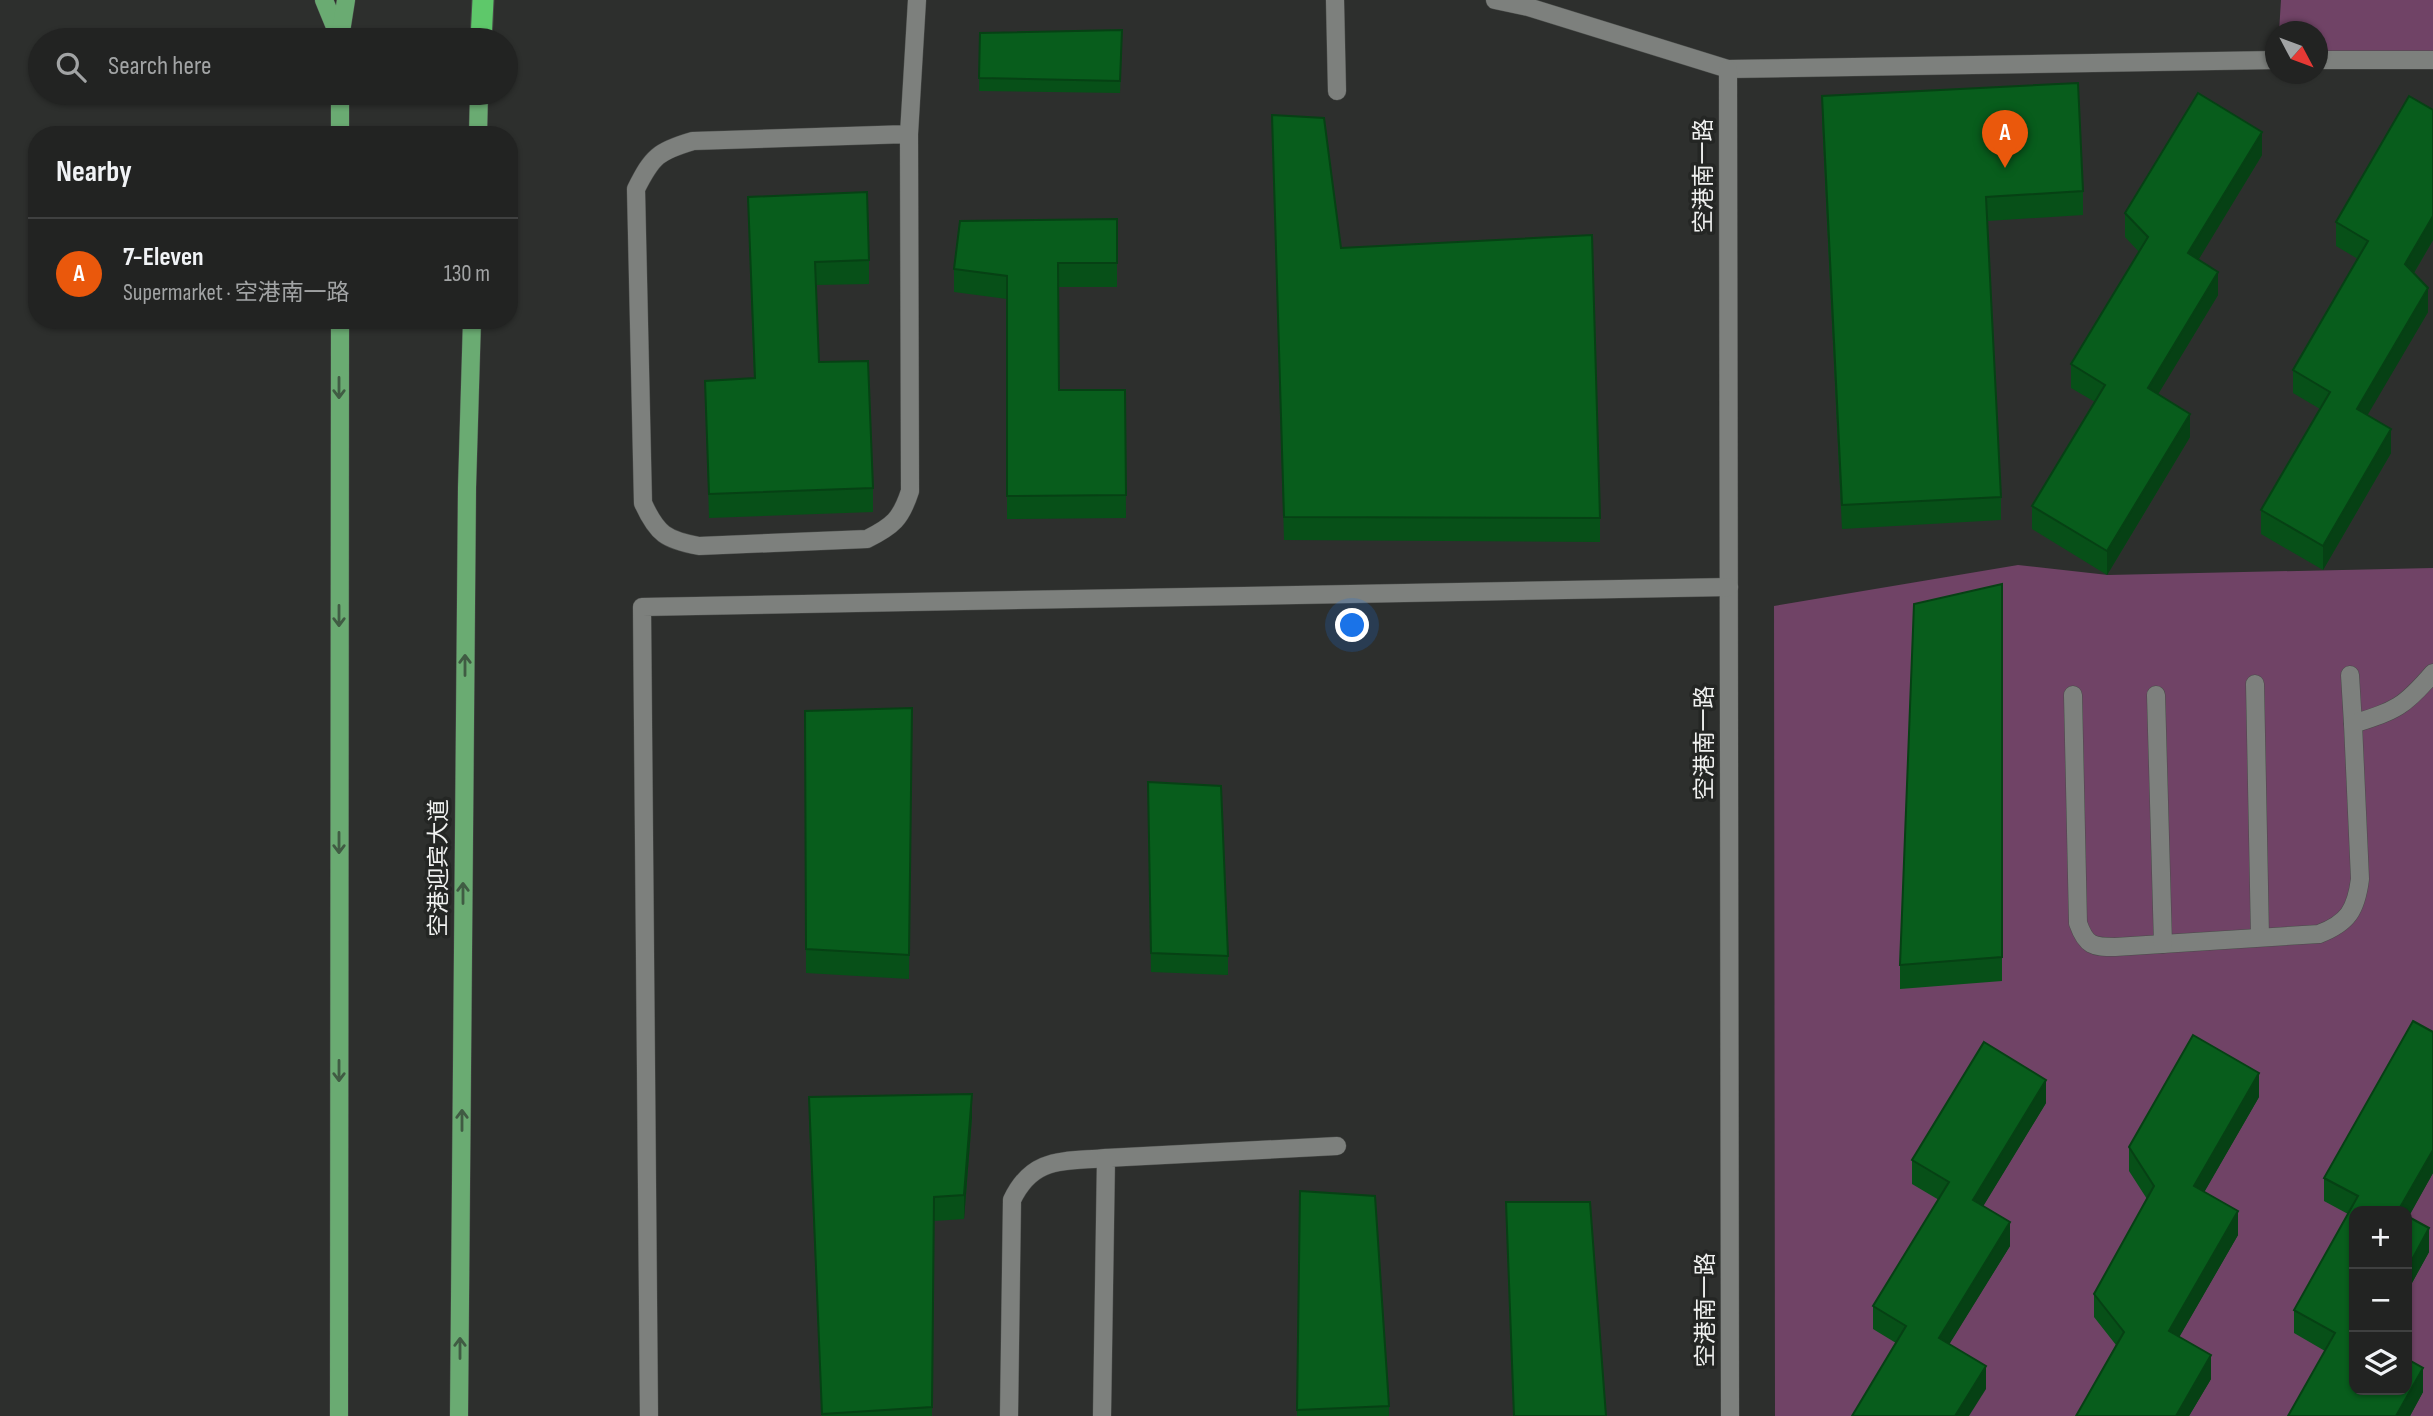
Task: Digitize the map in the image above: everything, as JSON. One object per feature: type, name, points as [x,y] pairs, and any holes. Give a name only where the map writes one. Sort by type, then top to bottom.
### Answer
[{"type":"highway","points":[[482,28],[483,0]]},
{"type":"main road","points":[[324,0],[335,28]]},
{"type":"main road","points":[[342,28],[346,0]]},
{"type":"main road","points":[[486,28],[494,0]]},
{"type":"main road","points":[[340,105],[340,126]]},
{"type":"main road","points":[[478,126],[479,105]]},
{"type":"main road","points":[[338,1416],[340,329]]},
{"type":"main road","name":"空港迎宾大道","points":[[459,1416],[467,502],[472,329]]},
{"type":"street","points":[[909,134],[693,141],[674,146],[654,157],[636,189],[643,503],[659,533],[676,542],[699,546],[867,539],[890,527],[903,512],[910,491],[909,134],[917,0]]},
{"type":"street","points":[[1335,0],[1337,91]]},
{"type":"street","points":[[1495,0],[1528,3],[1728,69],[2265,60]]},
{"type":"street","points":[[2328,60],[2433,60]]},
{"type":"street","name":"空港南一路","points":[[1728,69],[1730,1416]]},
{"type":"street","points":[[649,1416],[642,607],[1729,587]]},
{"type":"street","points":[[2353,724],[2394,710],[2407,702],[2433,673]]},
{"type":"street","points":[[2073,695],[2078,923],[2082,936],[2094,947],[2319,934],[2337,927],[2351,914],[2358,897],[2360,879],[2350,675]]},
{"type":"street","points":[[2255,684],[2260,937]]},
{"type":"street","points":[[2156,695],[2162,944]]},
{"type":"street","points":[[1009,1416],[1012,1200],[1020,1182],[1033,1171],[1048,1163],[1106,1158],[1337,1146]]},
{"type":"street","points":[[1102,1416],[1106,1158]]},
{"type":"shaded area","points":[[2281,0],[2433,0],[2433,60],[2328,60],[2328,21],[2280,21]]},
{"type":"shaded area","points":[[2018,565],[2108,575],[2433,568],[2433,1416],[1775,1416],[1774,606]]},
{"type":"building","points":[[1122,30],[1120,81],[979,78],[980,33]]},
{"type":"building","points":[[2078,83],[2083,191],[1986,197],[2001,497],[1842,505],[1822,96]]},
{"type":"building","points":[[2198,93],[2262,132],[2188,253],[2218,272],[2148,388],[2190,414],[2107,551],[2032,506],[2105,385],[2071,364],[2148,237],[2125,213]]},
{"type":"building","points":[[2409,96],[2433,110],[2433,216],[2405,264],[2428,288],[2357,409],[2391,429],[2323,546],[2261,510],[2330,392],[2293,370],[2368,241],[2336,222]]},
{"type":"building","points":[[1272,115],[1324,118],[1341,248],[1592,235],[1600,518],[1284,517]]},
{"type":"building","points":[[867,192],[869,260],[815,262],[819,362],[868,361],[873,488],[709,494],[705,381],[755,378],[748,197]]},
{"type":"building","points":[[1117,219],[1117,263],[1058,263],[1059,390],[1125,390],[1126,495],[1007,496],[1007,276],[954,269],[960,221]]},
{"type":"building","points":[[2002,584],[2002,957],[1900,965],[1914,604]]},
{"type":"building","points":[[912,708],[909,955],[806,949],[805,711]]},
{"type":"building","points":[[1148,782],[1221,786],[1228,956],[1151,953]]},
{"type":"building","points":[[2413,1021],[2433,1032],[2433,1150],[2401,1206],[2352,1206],[2358,1196],[2324,1178]]},
{"type":"building","points":[[2193,1035],[2259,1073],[2194,1186],[2238,1211],[2169,1331],[2211,1355],[2176,1416],[2076,1416],[2124,1332],[2094,1294],[2154,1186],[2129,1147]]},
{"type":"building","points":[[1984,1042],[2046,1080],[1973,1200],[2010,1222],[1939,1338],[1986,1366],[1955,1416],[1852,1416],[1906,1326],[1873,1306],[1949,1182],[1912,1160]]},
{"type":"building","points":[[972,1094],[964,1195],[934,1197],[932,1407],[822,1414],[809,1097]]},
{"type":"building","points":[[1300,1191],[1375,1196],[1389,1406],[1297,1410]]},
{"type":"building","points":[[1506,1202],[1590,1202],[1606,1416],[1514,1416]]},
{"type":"building","points":[[2349,1212],[2349,1395],[2408,1395],[2396,1416],[2288,1416],[2335,1333],[2294,1310]]},
{"type":"building","points":[[2412,1219],[2429,1228],[2412,1260]]},
{"type":"building","points":[[2412,1362],[2423,1368],[2412,1388]]},
{"type":"place","name":"7-Eleven","points":[[2005,168]]}]
